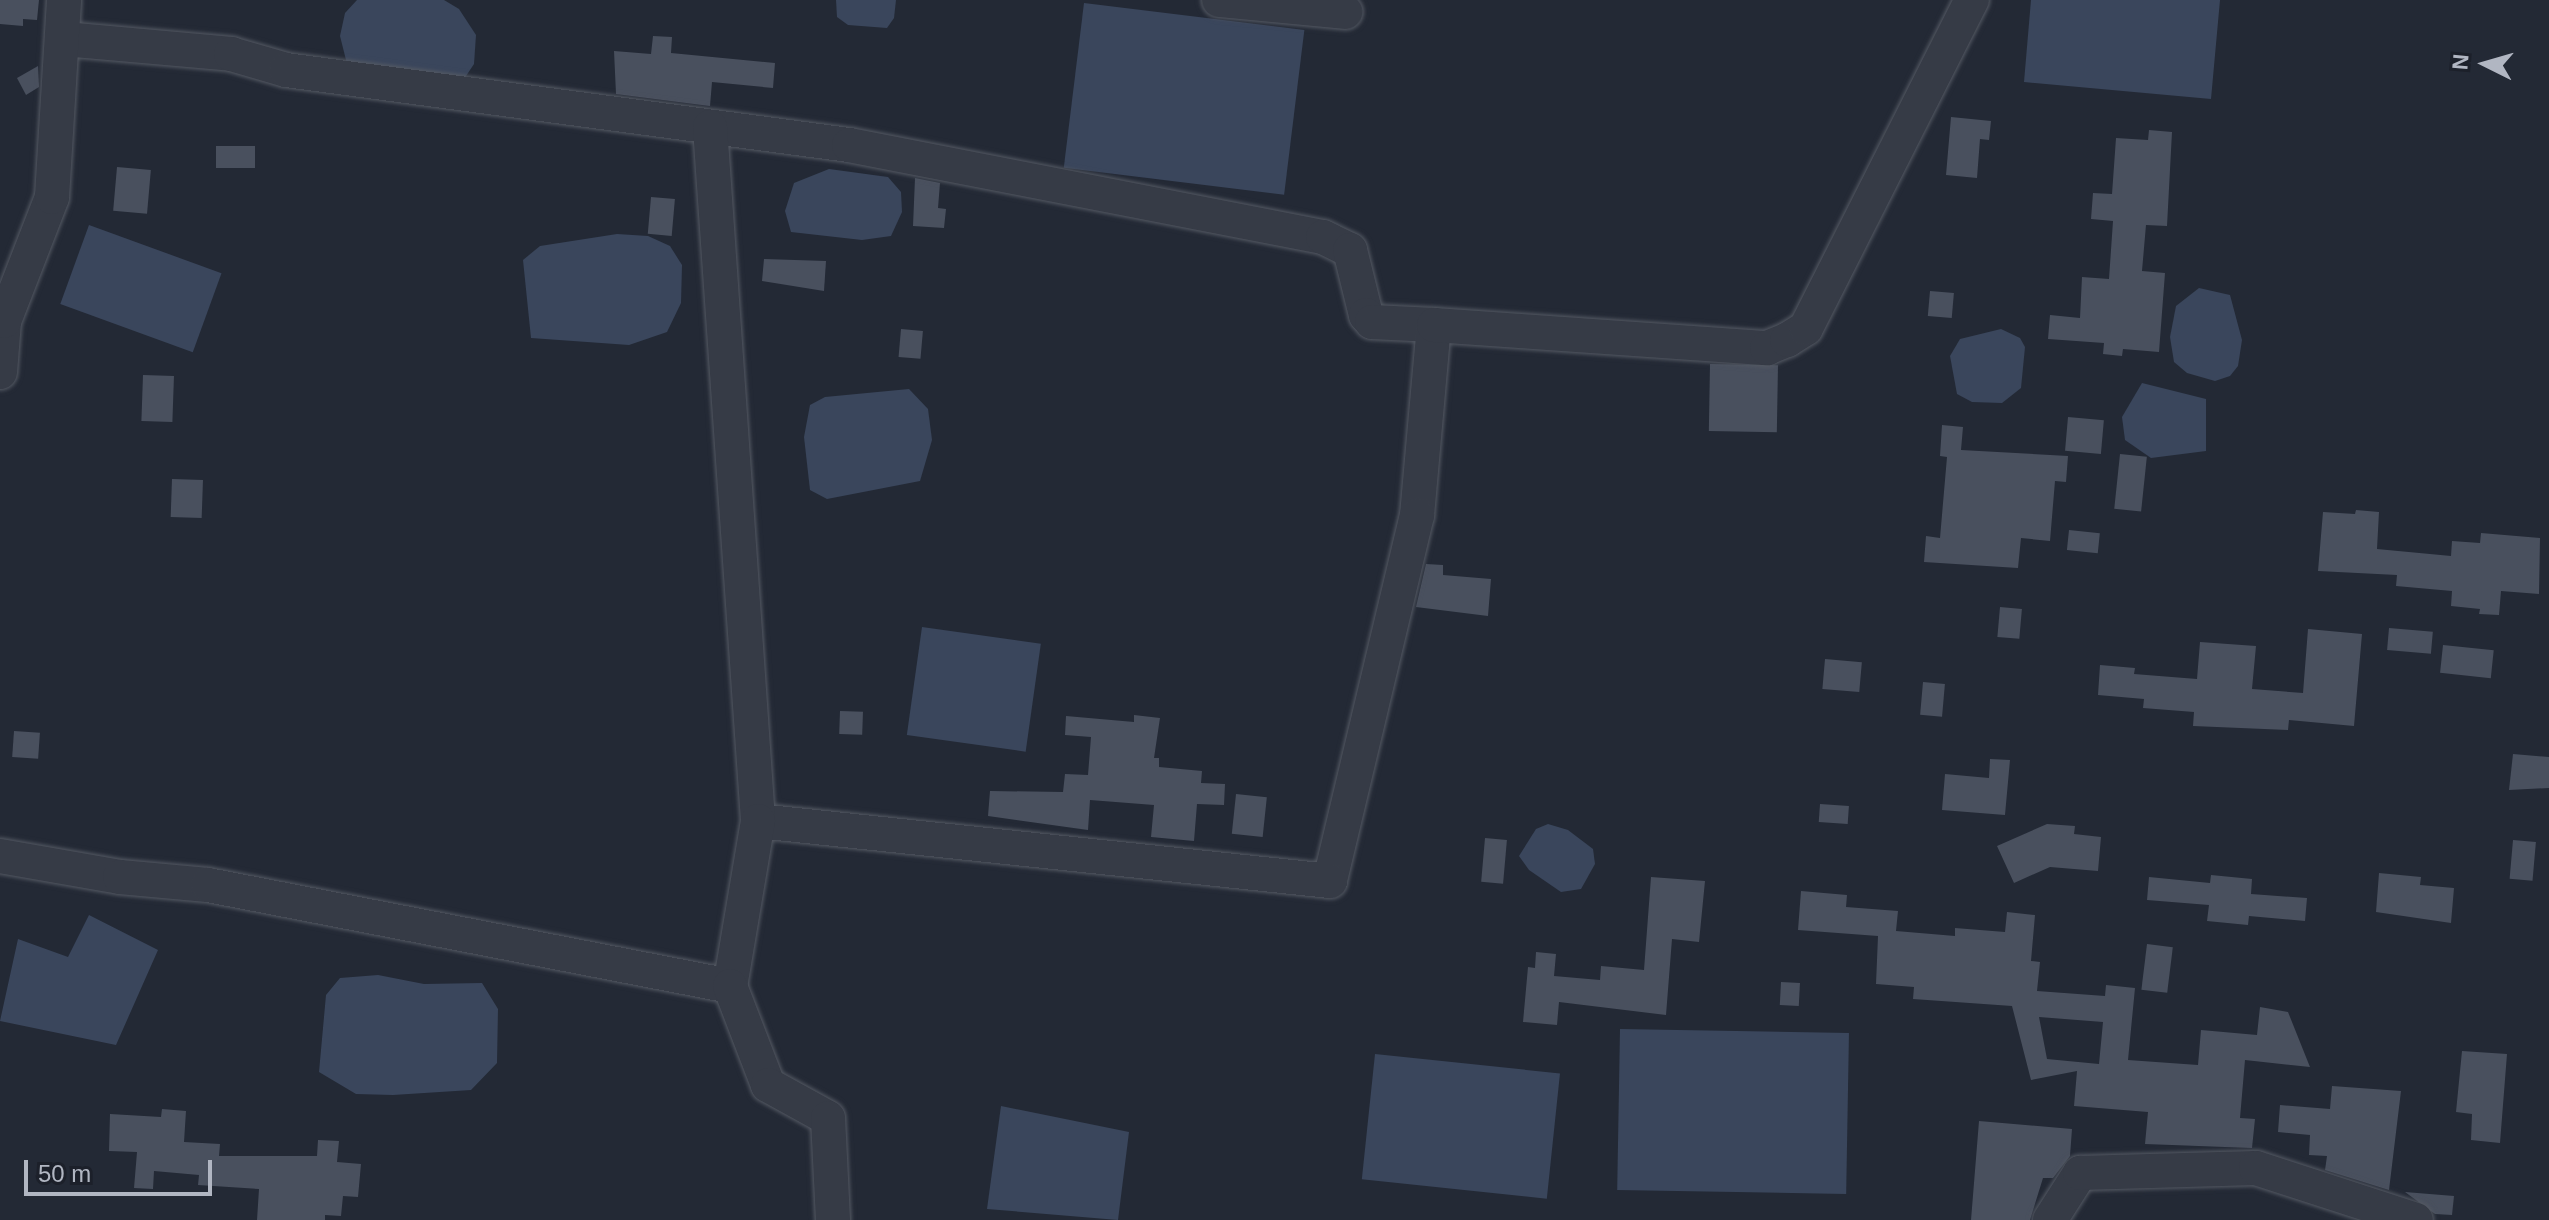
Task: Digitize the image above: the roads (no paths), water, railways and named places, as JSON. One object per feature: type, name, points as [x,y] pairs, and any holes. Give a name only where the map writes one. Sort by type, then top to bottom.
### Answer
[{"type":"street","points":[[0,372],[4,321],[52,197],[64,0]]},
{"type":"street","points":[[1219,0],[1345,12]]},
{"type":"street","points":[[64,39],[231,54],[286,70],[849,145],[1341,242],[1350,250],[1366,315],[1372,322],[1767,348],[1806,328],[1972,0]]},
{"type":"street","points":[[710,127],[758,821],[730,986],[768,1085],[828,1118],[833,1220]]},
{"type":"street","points":[[758,821],[1330,881],[1417,515],[1434,325]]},
{"type":"street","points":[[0,856],[120,877],[208,885],[730,986]]},
{"type":"street","points":[[2050,1220],[2080,1173],[2256,1168],[2416,1220]]},
{"type":"water","points":[[357,0],[444,0],[459,9],[476,35],[474,64],[464,79],[347,64],[340,36],[345,13]]},
{"type":"water","points":[[836,0],[896,0],[894,18],[887,28],[848,25],[837,17]]},
{"type":"water","points":[[2031,0],[2220,0],[2211,99],[2024,82]]},
{"type":"water","points":[[1084,3],[1304,30],[1284,195],[1064,168]]},
{"type":"water","points":[[829,169],[888,177],[901,192],[902,212],[891,236],[862,240],[791,232],[785,211],[794,183]]},
{"type":"water","points":[[89,225],[221,273],[193,352],[60,304]]},
{"type":"water","points":[[617,234],[648,236],[670,246],[682,265],[681,303],[667,332],[629,345],[531,338],[523,260],[540,246]]},
{"type":"water","points":[[2199,288],[2230,295],[2242,340],[2238,366],[2230,376],[2215,381],[2187,373],[2174,362],[2170,337],[2176,306]]},
{"type":"water","points":[[2001,329],[2020,338],[2025,347],[2021,388],[2002,403],[1972,402],[1957,394],[1950,356],[1960,339]]},
{"type":"water","points":[[2142,383],[2206,399],[2206,451],[2151,458],[2125,440],[2122,417]]},
{"type":"water","points":[[909,389],[928,409],[932,440],[920,481],[827,499],[810,490],[804,437],[810,405],[825,397]]},
{"type":"water","points":[[922,627],[1041,644],[1026,752],[907,735]]},
{"type":"water","points":[[1548,824],[1568,830],[1593,849],[1595,864],[1581,889],[1561,892],[1529,870],[1519,856],[1536,829]]},
{"type":"water","points":[[89,915],[158,950],[116,1045],[0,1021],[18,939],[68,957]]},
{"type":"water","points":[[378,975],[424,984],[482,983],[498,1009],[497,1063],[471,1090],[393,1095],[356,1094],[319,1072],[326,995],[340,978]]},
{"type":"water","points":[[1620,1029],[1849,1033],[1846,1194],[1617,1190]]},
{"type":"water","points":[[1375,1054],[1560,1073],[1547,1199],[1362,1179]]},
{"type":"water","points":[[1001,1106],[1129,1132],[1118,1220],[987,1209]]}]
